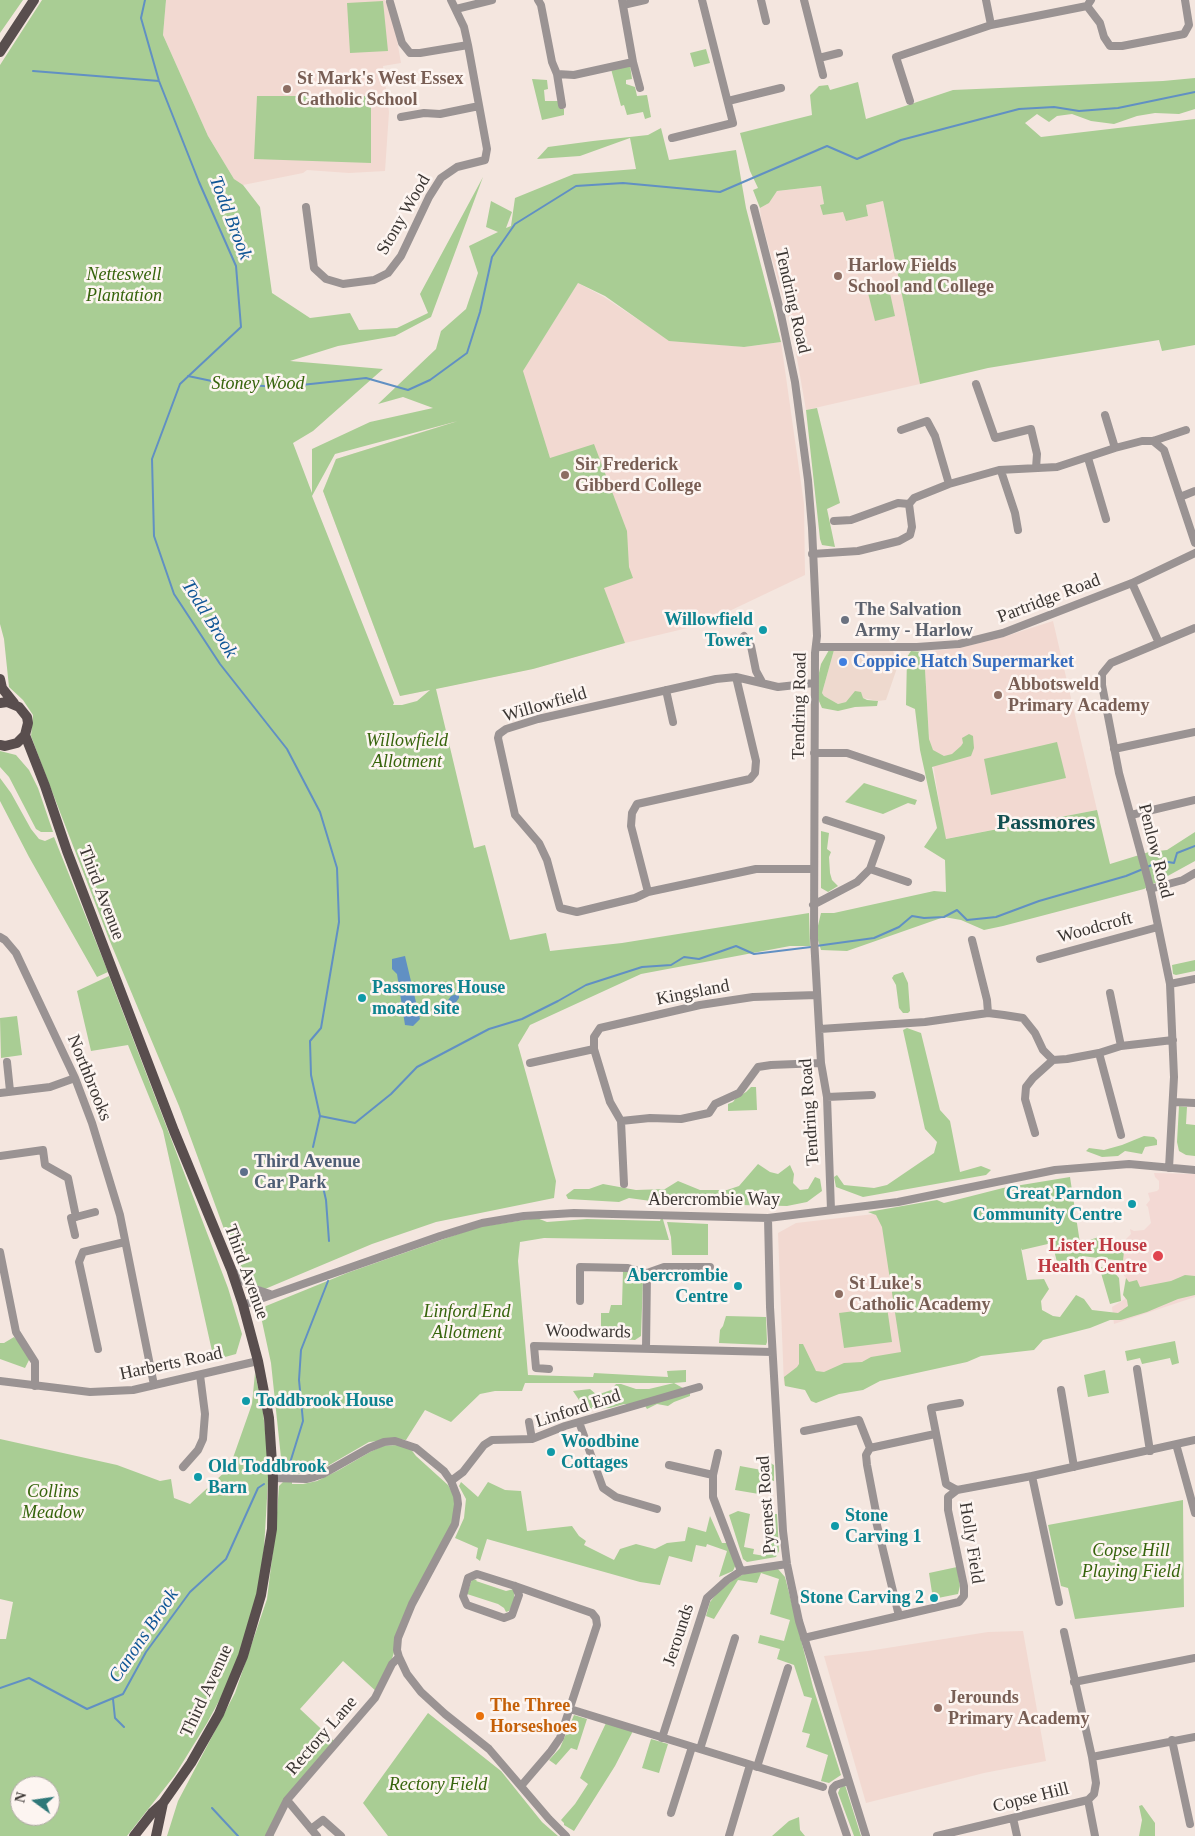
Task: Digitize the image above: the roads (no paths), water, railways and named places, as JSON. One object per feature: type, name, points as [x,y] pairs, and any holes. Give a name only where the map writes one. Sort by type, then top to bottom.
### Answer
[{"type":"main road","points":[[0,52],[34,0]]},
{"type":"main road","points":[[0,679],[6,696],[14,704]]},
{"type":"main road","points":[[0,703],[14,704]]},
{"type":"main road","name":"Third Avenue","points":[[14,704],[19,706],[27,717],[25,735],[33,758],[174,1131],[231,1269],[258,1361],[268,1418],[273,1478],[272,1529],[261,1594],[243,1656],[219,1714],[191,1763],[163,1803],[152,1813],[134,1836]]},
{"type":"main road","points":[[0,745],[17,743],[25,735]]},
{"type":"main road","points":[[12,745],[33,758]]},
{"type":"main road","name":"Third Avenue","points":[[156,1836],[163,1803]]},
{"type":"street","points":[[401,117],[424,113],[440,114],[479,106],[464,27],[451,0]]},
{"type":"street","points":[[456,8],[492,0]]},
{"type":"street","points":[[538,0],[541,5],[552,62],[557,74],[562,105]]},
{"type":"street","points":[[640,88],[622,3],[645,0]]},
{"type":"street","points":[[672,138],[733,123],[702,0]]},
{"type":"street","points":[[761,0],[766,20]]},
{"type":"street","points":[[804,0],[823,75]]},
{"type":"street","points":[[986,0],[991,25]]},
{"type":"street","points":[[910,101],[896,57],[991,25],[1089,3],[1100,22],[1104,37],[1110,46],[1122,46],[1184,34],[1189,25],[1185,0]]},
{"type":"street","points":[[390,2],[402,43],[410,53],[468,45]]},
{"type":"street","points":[[819,58],[839,53]]},
{"type":"street","points":[[557,74],[574,74],[633,62]]},
{"type":"street","points":[[728,101],[781,88]]},
{"type":"street","name":"Stony Wood","points":[[306,208],[314,268],[326,279],[343,284],[374,280],[388,273],[401,256],[428,197],[442,178],[457,167],[485,160],[487,149],[479,106]]},
{"type":"street","name":"Tendring Road","points":[[754,208],[780,310],[794,382],[808,480],[817,636],[814,683],[813,905],[821,1063],[827,1097],[831,1210]]},
{"type":"street","points":[[976,384],[994,438],[1031,428],[1037,454],[1036,468]]},
{"type":"street","points":[[1106,415],[1115,448]]},
{"type":"street","points":[[900,430],[927,422],[935,436],[949,484]]},
{"type":"street","points":[[909,504],[918,495],[949,484],[1001,471],[1057,468],[1115,448],[1153,440],[1186,430]]},
{"type":"street","points":[[1153,440],[1164,450],[1195,543]]},
{"type":"street","points":[[1088,458],[1106,519]]},
{"type":"street","points":[[1001,471],[1015,513],[1018,530]]},
{"type":"street","points":[[1180,497],[1195,491]]},
{"type":"street","points":[[834,521],[851,520],[898,503],[909,504]]},
{"type":"street","points":[[812,554],[858,551],[899,541],[910,535],[912,526],[909,504]]},
{"type":"street","name":"Partridge Road","points":[[816,647],[917,647],[960,644],[1004,633],[1132,583],[1195,553]]},
{"type":"street","points":[[1132,583],[1159,643]]},
{"type":"street","name":"Penlow Road","points":[[1169,1168],[1174,1102],[1170,984],[1150,889],[1114,749],[1102,674],[1111,663],[1195,629]]},
{"type":"street","points":[[744,636],[751,646],[756,671],[762,682]]},
{"type":"street","points":[[648,892],[631,826],[632,813],[637,804],[750,779],[755,773],[756,762],[736,677]]},
{"type":"street","name":"Willowfield","points":[[813,869],[756,869],[648,892],[635,898],[577,912],[560,908],[547,860],[538,843],[516,815],[498,738],[499,734],[506,729],[538,719],[716,679],[736,677],[778,686],[814,683]]},
{"type":"street","points":[[666,690],[673,722]]},
{"type":"street","points":[[1114,749],[1195,732]]},
{"type":"street","points":[[814,753],[847,753],[921,778]]},
{"type":"street","points":[[1131,815],[1195,800]]},
{"type":"street","points":[[813,905],[857,882],[870,869],[881,838],[826,820]]},
{"type":"street","points":[[870,869],[908,882]]},
{"type":"street","points":[[1150,889],[1183,880],[1195,873]]},
{"type":"street","name":"Woodcroft","points":[[1040,959],[1158,927]]},
{"type":"street","name":"Northbrooks","points":[[0,937],[16,953],[75,1078],[106,1167],[120,1215],[154,1385]]},
{"type":"street","points":[[972,940],[987,1000],[988,1013]]},
{"type":"street","points":[[1170,984],[1195,979]]},
{"type":"street","points":[[1110,993],[1120,1046]]},
{"type":"street","name":"Kingsland","points":[[594,1049],[594,1037],[600,1028],[700,1005],[753,997],[817,995]]},
{"type":"street","points":[[820,1029],[925,1022],[988,1013],[1023,1018],[1035,1033],[1044,1050],[1053,1060]]},
{"type":"street","points":[[1035,1133],[1026,1099],[1026,1087],[1053,1060],[1067,1060],[1120,1046],[1173,1040]]},
{"type":"street","points":[[530,1063],[594,1049],[610,1102],[621,1122],[624,1184]]},
{"type":"street","points":[[1099,1053],[1121,1135]]},
{"type":"street","points":[[7,1062],[10,1091]]},
{"type":"street","points":[[621,1122],[650,1118],[681,1119],[709,1113],[715,1104],[738,1093],[758,1067],[821,1063]]},
{"type":"street","points":[[0,1093],[50,1087],[75,1078]]},
{"type":"street","points":[[827,1097],[872,1095]]},
{"type":"street","points":[[1174,1102],[1195,1103]]},
{"type":"street","points":[[0,1156],[43,1150],[45,1165],[68,1178],[76,1216]]},
{"type":"street","name":"Abercrombie Way","points":[[243,1305],[440,1236],[482,1223],[524,1216],[574,1213],[768,1218],[898,1202],[1055,1170],[1129,1164],[1195,1170]]},
{"type":"street","points":[[75,1236],[71,1218],[96,1212]]},
{"type":"street","name":"Pyenest Road","points":[[768,1218],[772,1352],[783,1531],[787,1564],[804,1638],[866,1836]]},
{"type":"street","points":[[98,1349],[79,1262],[83,1252],[125,1242]]},
{"type":"street","points":[[0,1252],[16,1332],[35,1362],[35,1386]]},
{"type":"street","name":"Woodwards","points":[[580,1302],[580,1267],[628,1268],[647,1273],[664,1267],[710,1267]]},
{"type":"street","points":[[231,1269],[243,1281],[255,1289],[270,1294]]},
{"type":"street","name":"Woodwards","points":[[646,1349],[647,1273]]},
{"type":"street","name":"Woodwards","points":[[549,1369],[536,1368],[534,1346],[772,1352]]},
{"type":"street","name":"Harberts Road","points":[[0,1381],[100,1392],[133,1390],[258,1361]]},
{"type":"street","points":[[1137,1369],[1150,1451]]},
{"type":"street","points":[[182,1466],[198,1450],[203,1439],[205,1414],[200,1375]]},
{"type":"street","name":"Linford End","points":[[451,1481],[463,1472],[484,1444],[492,1440],[532,1439],[565,1426],[699,1387]]},
{"type":"street","points":[[1061,1390],[1074,1467]]},
{"type":"street","name":"Holly Field","points":[[957,1490],[946,1484],[931,1408],[960,1403]]},
{"type":"street","points":[[804,1431],[859,1420],[870,1448],[866,1456],[866,1465],[876,1520],[899,1616]]},
{"type":"street","points":[[529,1422],[532,1439]]},
{"type":"street","points":[[579,1422],[603,1488],[616,1497],[657,1509]]},
{"type":"street","points":[[870,1448],[935,1434]]},
{"type":"street","name":"Holly Field","points":[[804,1638],[959,1602],[964,1596],[964,1586],[948,1510],[948,1497],[957,1490],[1032,1476],[1195,1440]]},
{"type":"street","points":[[273,1478],[306,1479],[314,1477],[330,1471],[368,1448],[384,1442],[395,1442],[416,1448],[444,1472],[451,1481],[457,1496],[456,1524],[412,1604],[398,1638],[397,1650],[399,1657],[407,1674],[423,1694],[453,1721],[482,1742],[566,1836]]},
{"type":"street","points":[[1176,1444],[1195,1513]]},
{"type":"street","points":[[718,1452],[713,1475],[713,1497],[741,1571]]},
{"type":"street","points":[[669,1465],[713,1475]]},
{"type":"street","points":[[1032,1476],[1059,1602]]},
{"type":"street","name":"Jerounds","points":[[662,1738],[707,1598],[727,1580],[741,1571],[787,1564]]},
{"type":"street","points":[[516,1586],[519,1595],[512,1615],[504,1618],[467,1605],[462,1596],[468,1578],[477,1574],[516,1586],[592,1613],[596,1618],[597,1625],[570,1709],[556,1744],[522,1786]]},
{"type":"street","name":"Copse Hill","points":[[937,1836],[1088,1800],[1094,1794],[1096,1783],[1092,1757],[1064,1632]]},
{"type":"street","points":[[671,1813],[735,1638]]},
{"type":"street","name":"Rectory Lane","points":[[269,1836],[288,1800],[375,1698],[392,1664],[399,1657]]},
{"type":"street","points":[[1074,1682],[1195,1658]]},
{"type":"street","points":[[729,1836],[788,1668]]},
{"type":"street","points":[[570,1709],[823,1787]]},
{"type":"street","points":[[1092,1757],[1195,1737]]},
{"type":"street","points":[[1172,1740],[1190,1824]]},
{"type":"street","points":[[847,1836],[832,1792],[836,1785],[848,1781]]},
{"type":"street","points":[[288,1800],[316,1836]]},
{"type":"street","points":[[1088,1800],[1095,1836]]},
{"type":"street","points":[[1013,1818],[1017,1836]]},
{"type":"street","points":[[310,1828],[323,1820],[341,1836]]},
{"type":"water","points":[[405,956],[420,1019],[413,1026],[405,1025],[397,974],[392,969],[392,959]]},
{"type":"water","points":[[459,993],[459,998],[448,1013],[444,1006],[451,996]]},
{"type":"waterway","name":"Todd Brook","points":[[145,0],[141,18],[159,81],[199,182],[236,266],[241,327],[180,384],[152,459],[154,536],[174,594],[220,664],[287,749],[320,812],[337,868],[339,922],[321,1028],[310,1041],[311,1075],[320,1116],[313,1147]]},
{"type":"waterway","points":[[33,71],[159,81]]},
{"type":"waterway","points":[[188,376],[226,384],[283,387],[366,378],[408,390],[430,380],[467,353],[480,312],[492,257],[515,224],[576,186],[623,183],[720,192],[827,146],[857,159],[901,140],[1019,109],[1054,107],[1079,111],[1118,108],[1195,92]]},
{"type":"waterway","points":[[1147,867],[1162,861],[1174,863],[1177,853],[1195,846]]},
{"type":"waterway","points":[[816,946],[874,938],[899,927],[912,916],[924,918],[944,917],[957,910],[967,920],[996,917],[1039,901],[1126,876],[1143,869]]},
{"type":"waterway","points":[[320,1116],[355,1123],[391,1094],[417,1067],[489,1029],[522,1019],[586,985],[642,967],[671,965],[684,957],[699,959],[736,946],[754,954],[811,947]]},
{"type":"waterway","name":"Todd Brook","points":[[320,1174],[326,1200],[329,1241]]},
{"type":"waterway","name":"Canons Brook","points":[[284,1470],[289,1466],[303,1421],[299,1380],[301,1350],[328,1281]]},
{"type":"waterway","name":"Canons Brook","points":[[0,1688],[29,1678],[87,1709],[123,1694],[146,1652],[190,1592],[226,1559],[258,1488],[264,1484]]},
{"type":"waterway","points":[[113,1699],[115,1718],[124,1727]]},
{"type":"waterway","points":[[212,1808],[238,1836]]},
{"type":"place","name":"St Mark's West Essex Catholic School","points":[[287,89]]},
{"type":"place","name":"Harlow Fields School and College","points":[[838,276]]},
{"type":"place","name":"Sir Frederick Gibberd College","points":[[565,475]]},
{"type":"place","name":"The Salvation Army - Harlow","points":[[845,620]]},
{"type":"place","name":"Willowfield Tower","points":[[763,630]]},
{"type":"place","name":"Coppice Hatch Supermarket","points":[[843,662]]},
{"type":"place","name":"Abbotsweld Primary Academy","points":[[998,695]]},
{"type":"place","name":"Passmores House moated site","points":[[362,998]]},
{"type":"place","name":"Third Avenue Car Park","points":[[244,1172]]},
{"type":"place","name":"Great Parndon Community Centre","points":[[1132,1204]]},
{"type":"place","name":"Lister House Health Centre","points":[[1158,1256]]},
{"type":"place","name":"Abercrombie Centre","points":[[738,1286]]},
{"type":"place","name":"St Luke's Catholic Academy","points":[[839,1294]]},
{"type":"place","name":"Toddbrook House","points":[[246,1401]]},
{"type":"place","name":"Woodbine Cottages","points":[[551,1452]]},
{"type":"place","name":"Old Toddbrook Barn","points":[[198,1477]]},
{"type":"place","name":"Stone Carving 1","points":[[835,1526]]},
{"type":"place","name":"Stone Carving 2","points":[[934,1598]]},
{"type":"place","name":"Jerounds Primary Academy","points":[[938,1708]]},
{"type":"place","name":"The Three Horseshoes","points":[[480,1716]]},
{"type":"district","name":"Passmores","points":[[1046,823]]},
{"type":"park label","name":"Netteswell Plantation","points":[[124,285]]},
{"type":"park label","name":"Stoney Wood","points":[[258,384]]},
{"type":"park label","name":"Willowfield Allotment","points":[[407,751]]},
{"type":"park label","name":"Linford End Allotment","points":[[467,1322]]},
{"type":"park label","name":"Collins Meadow","points":[[53,1502]]},
{"type":"park label","name":"Copse Hill Playing Field","points":[[1131,1561]]},
{"type":"park label","name":"Rectory Field","points":[[438,1785]]}]
